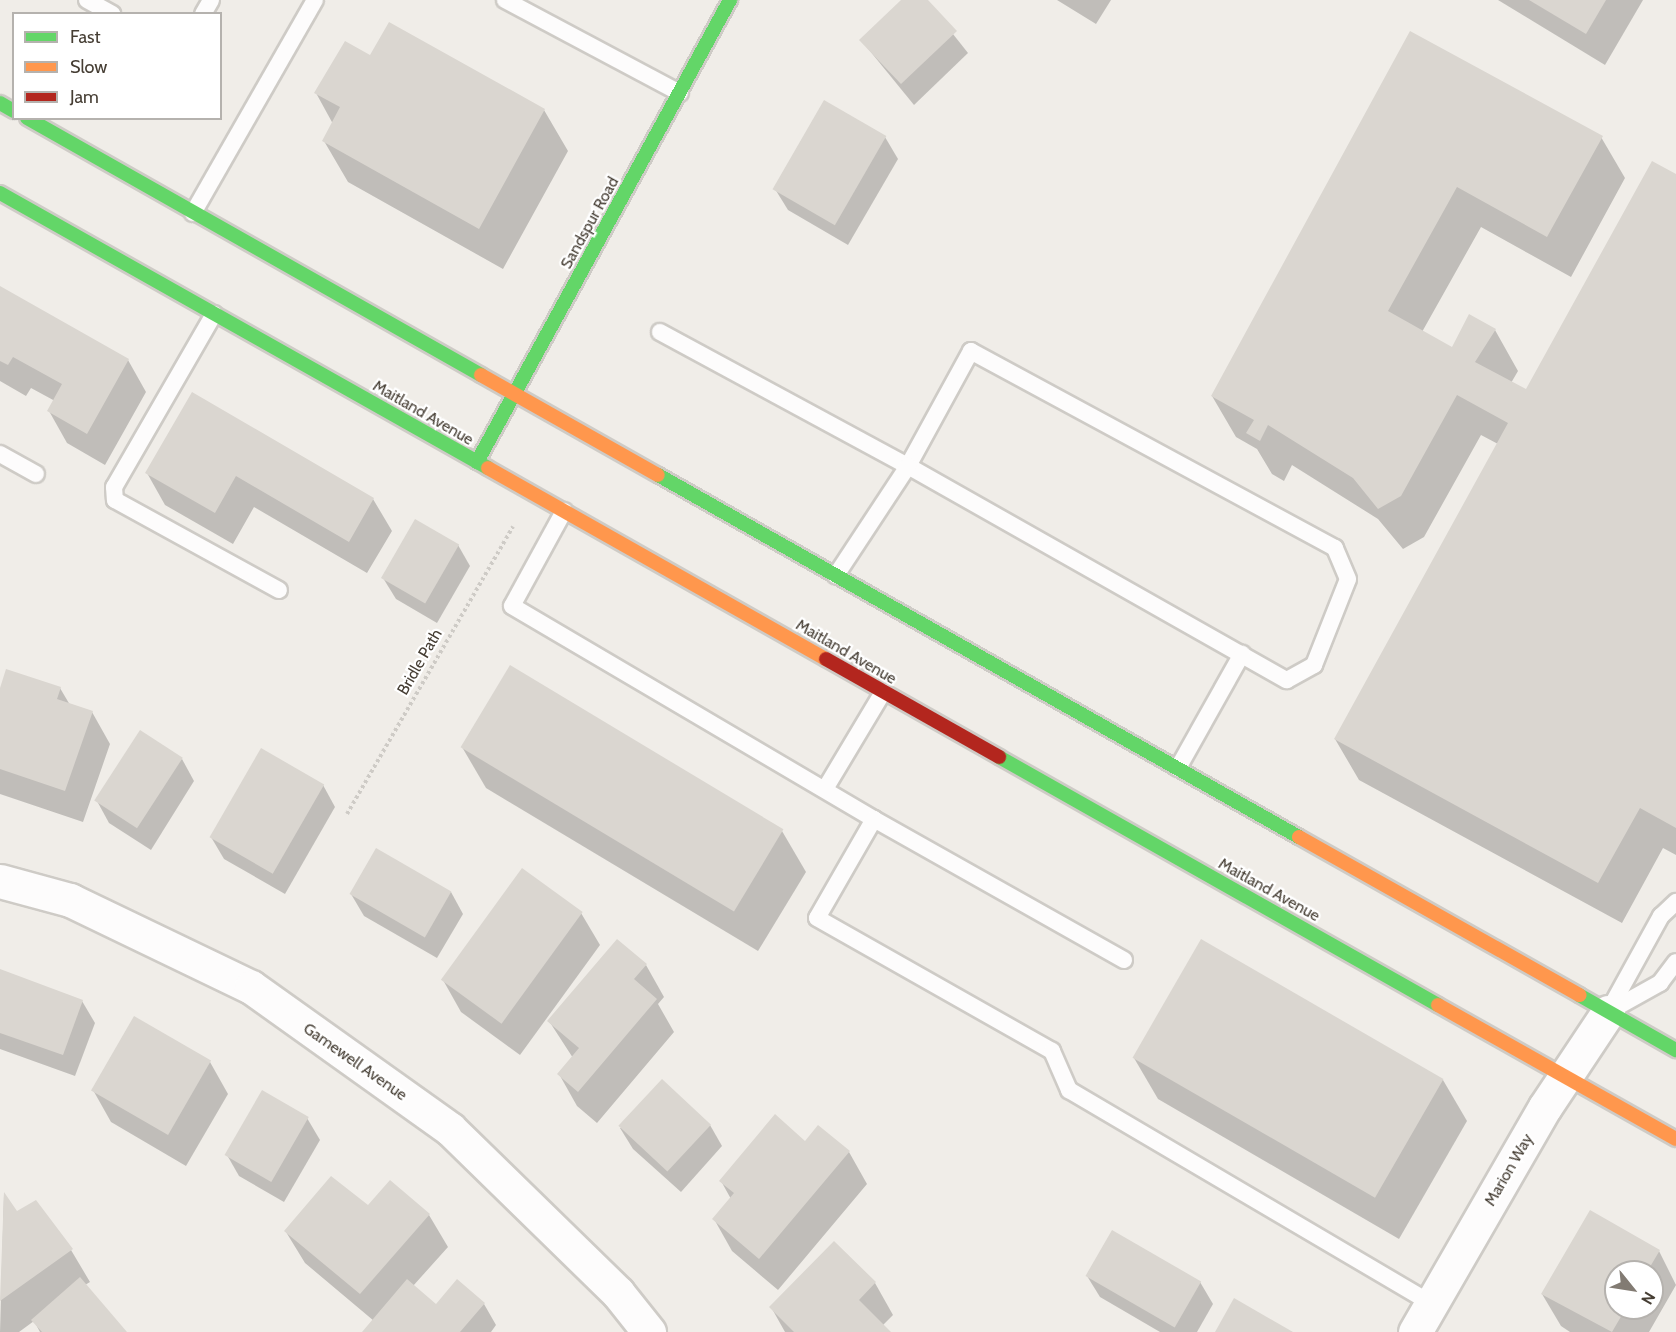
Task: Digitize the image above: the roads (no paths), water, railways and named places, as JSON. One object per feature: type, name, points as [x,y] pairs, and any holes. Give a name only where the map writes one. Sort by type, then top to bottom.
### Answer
[{"type":"main road","name":"Sandspur Road","points":[[477,462],[730,0]]},
{"type":"main road","points":[[30,120],[1676,1050]]},
{"type":"main road","name":"Maitland Avenue","points":[[0,193],[1676,1139]]},
{"type":"street","name":"Gamewell Avenue","points":[[0,881],[70,900],[251,987],[450,1129],[618,1293],[650,1332]]},
{"type":"street","name":"Marion Way","points":[[1415,1332],[1565,1077],[1608,1012]]},
{"type":"lane","points":[[87,0],[108,12]]},
{"type":"lane","points":[[193,213],[315,0]]},
{"type":"lane","points":[[505,0],[680,93]]},
{"type":"lane","points":[[214,314],[114,487],[115,500],[279,590]]},
{"type":"lane","points":[[660,332],[908,466],[1287,680],[1314,665],[1347,579],[1335,548],[971,351],[908,466],[836,575]]},
{"type":"lane","points":[[0,454],[36,474]]},
{"type":"lane","points":[[564,511],[512,606],[874,819],[1124,960]]},
{"type":"lane","points":[[1178,768],[1242,654]]},
{"type":"lane","points":[[825,789],[883,692]]},
{"type":"lane","points":[[874,819],[817,918],[1052,1052],[1069,1090],[1432,1304]]},
{"type":"lane","points":[[1608,1012],[1661,916],[1676,902]]},
{"type":"lane","points":[[1608,1012],[1660,983],[1676,962]]}]
